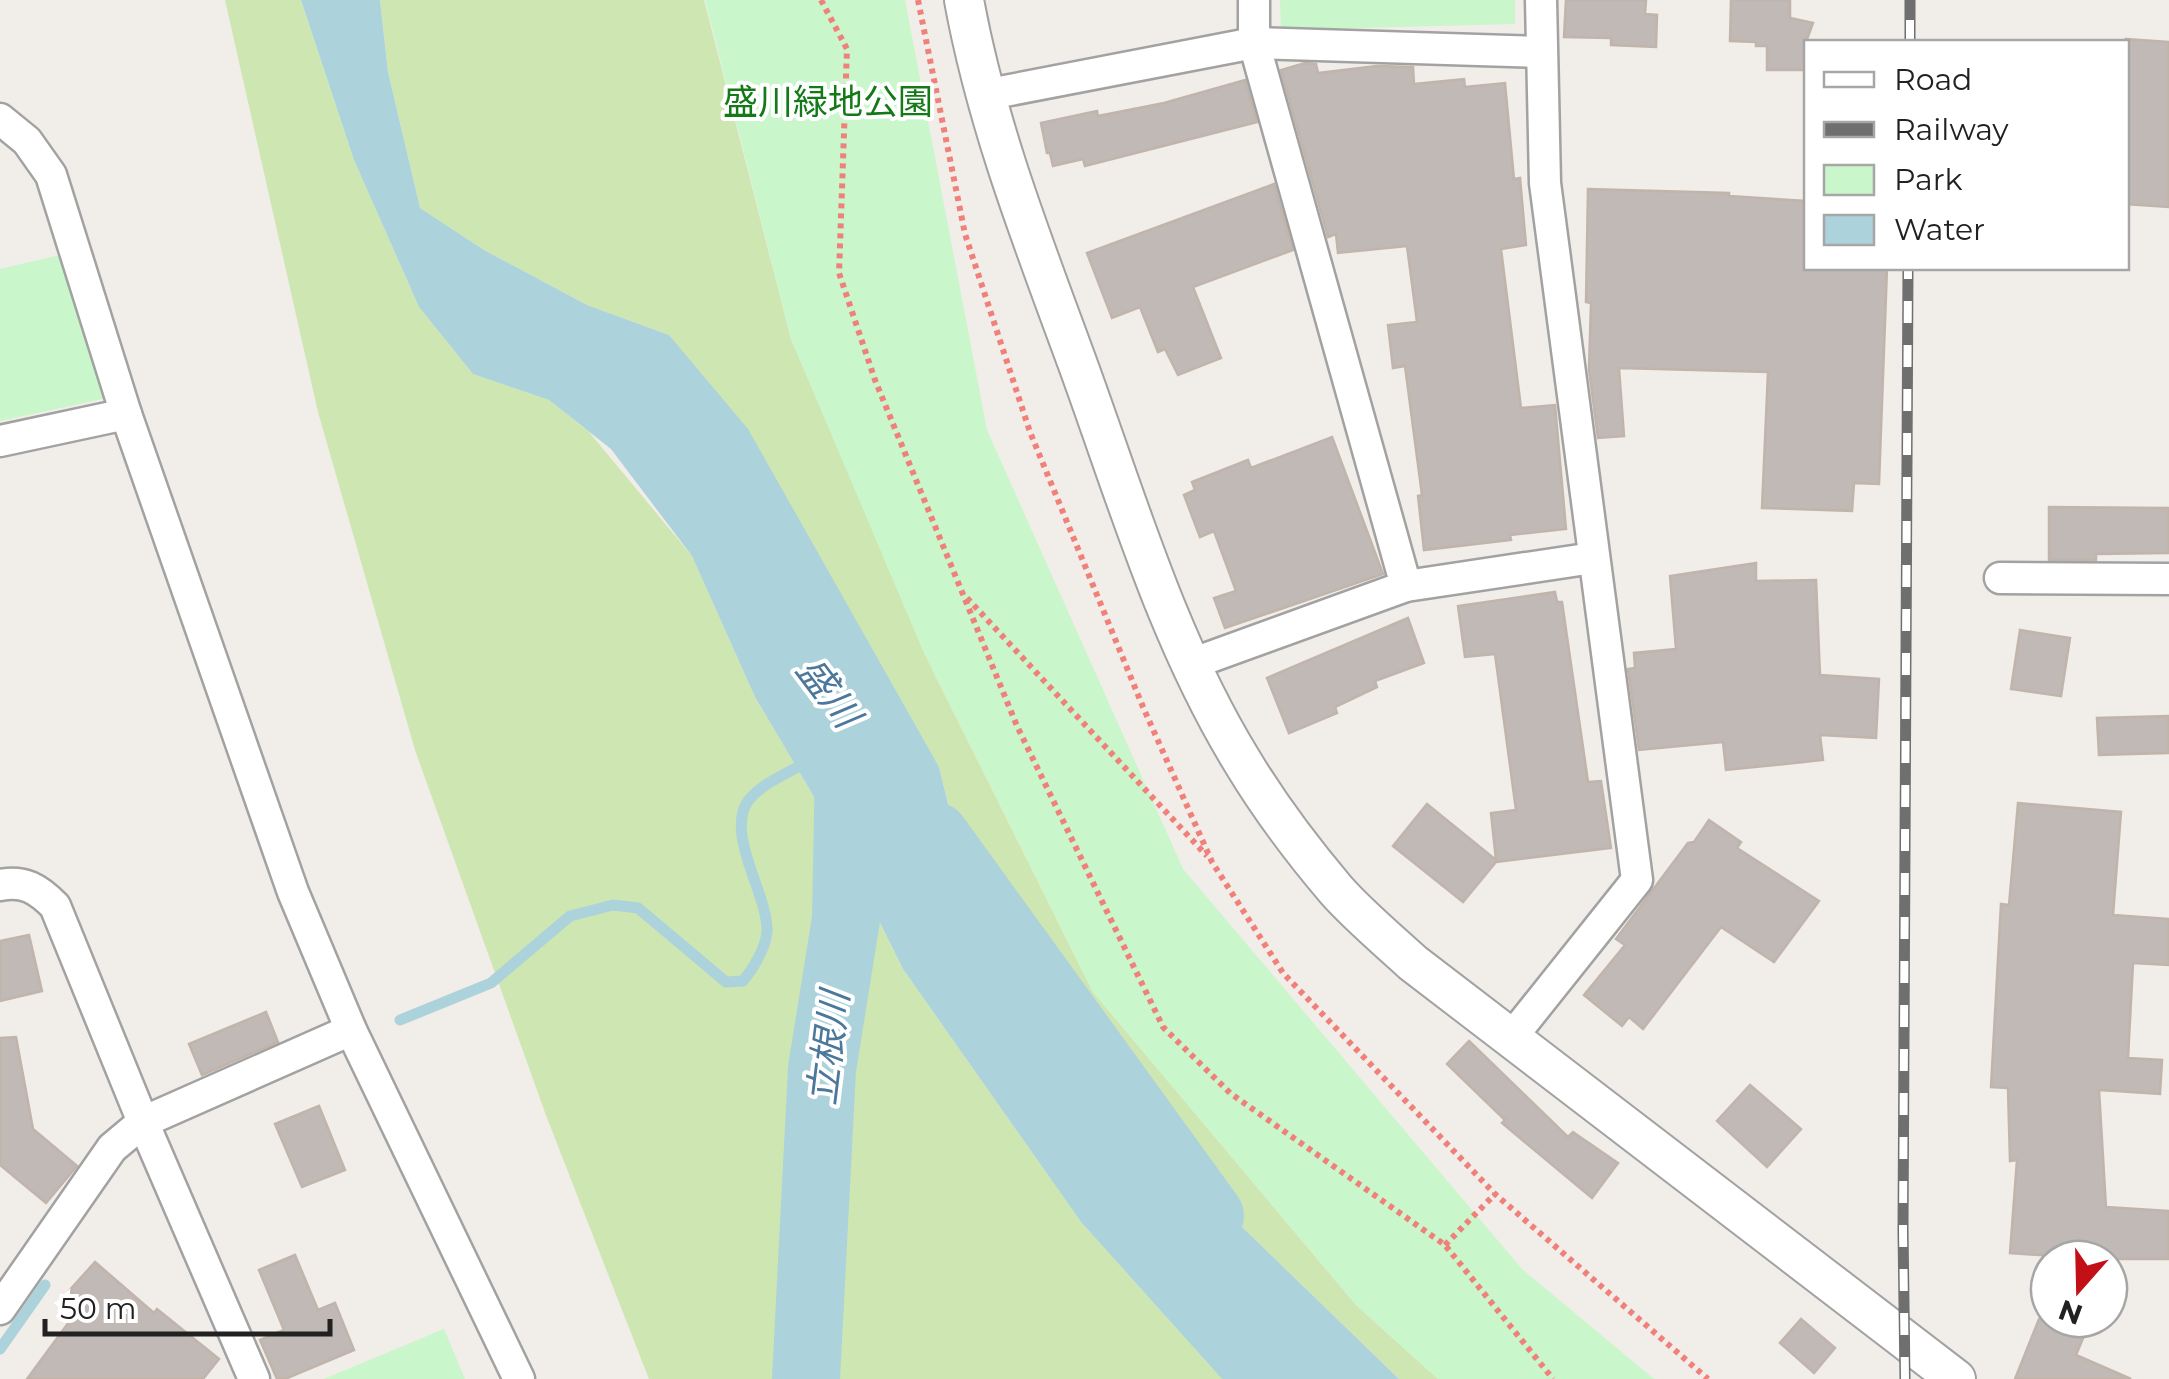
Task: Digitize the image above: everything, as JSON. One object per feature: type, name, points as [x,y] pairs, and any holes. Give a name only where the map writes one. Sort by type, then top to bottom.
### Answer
[{"type":"street","points":[[964,0],[984,94],[1010,181],[1191,664],[1241,760],[1285,825],[1337,891],[1413,963],[1956,1379]]},
{"type":"street","points":[[1254,0],[1254,43],[1406,586]]},
{"type":"street","points":[[1511,1038],[1637,880],[1545,183],[1540,0]]},
{"type":"street","points":[[984,94],[1254,43],[1541,52]]},
{"type":"street","points":[[0,119],[27,141],[51,175],[126,414],[294,892],[351,1030],[519,1379]]},
{"type":"street","points":[[0,441],[126,414]]},
{"type":"street","points":[[1191,664],[1406,586],[1593,558]]},
{"type":"street","points":[[2000,578],[2169,579]]},
{"type":"street","points":[[0,885],[15,882],[39,890],[55,906],[247,1375]]},
{"type":"street","points":[[0,1310],[112,1148],[144,1122],[351,1030]]},
{"type":"path","points":[[821,0],[847,49],[839,274],[875,380],[1018,726],[1163,1027],[1230,1092],[1445,1245],[1553,1379]]},
{"type":"path","points":[[963,593],[1212,862]]},
{"type":"path","points":[[1445,1245],[1495,1194]]},
{"type":"green space","points":[[225,0],[301,0],[354,160],[419,307],[473,374],[549,400],[589,432],[692,556],[755,697],[836,834],[903,969],[1081,1222],[1222,1379],[649,1379],[547,1118],[415,750],[318,412]]},
{"type":"green space","points":[[380,0],[704,0],[791,339],[934,673],[1093,992],[1356,1305],[1438,1379],[1399,1379],[1114,1103],[1034,1011],[957,841],[939,767],[669,335],[587,305],[484,250],[420,208],[388,72]]},
{"type":"green space","name":"盛川緑地公園","points":[[705,0],[905,0],[987,430],[1183,869],[1522,1269],[1654,1379],[1438,1379],[1356,1305],[1093,992],[923,651],[791,339]]},
{"type":"green space","points":[[1280,0],[1515,0],[1515,24],[1281,30]]},
{"type":"green space","points":[[60,255],[107,398],[0,421],[0,269]]},
{"type":"green space","points":[[444,1329],[465,1379],[324,1379]]},
{"type":"water","points":[[301,0],[380,0],[388,72],[420,208],[484,250],[587,305],[669,335],[748,429],[939,767],[957,841],[1034,1011],[1114,1103],[1399,1379],[1222,1379],[1081,1222],[903,969],[836,834],[755,697],[692,556],[611,449],[549,400],[473,374],[419,307],[354,160]]},
{"type":"building","points":[[1566,0],[1646,0],[1645,14],[1657,15],[1656,47],[1611,45],[1611,38],[1564,37]]},
{"type":"building","points":[[1731,0],[1790,0],[1790,18],[1813,23],[1804,40],[1804,70],[1767,70],[1767,46],[1730,41]]},
{"type":"building","points":[[2126,40],[2169,42],[2169,207],[2129,204]]},
{"type":"building","points":[[1316,64],[1318,73],[1377,66],[1413,67],[1414,84],[1464,79],[1465,87],[1505,83],[1514,179],[1520,178],[1526,245],[1501,249],[1521,408],[1555,405],[1566,529],[1424,550],[1418,496],[1422,495],[1405,366],[1393,368],[1388,325],[1417,322],[1407,246],[1338,253],[1336,234],[1328,237],[1281,70]]},
{"type":"building","points":[[1245,80],[1257,122],[1085,166],[1083,159],[1053,166],[1047,153],[1041,123],[1164,103]]},
{"type":"building","points":[[1274,184],[1293,250],[1193,287],[1221,358],[1178,375],[1165,349],[1158,352],[1140,307],[1112,318],[1087,253]]},
{"type":"building","points":[[1588,189],[1729,193],[1804,201],[1804,270],[1887,270],[1879,484],[1854,483],[1852,511],[1762,508],[1768,372],[1619,368],[1624,436],[1598,438],[1589,370],[1591,303],[1586,302]]},
{"type":"building","points":[[1332,437],[1383,574],[1225,628],[1214,598],[1236,591],[1214,531],[1200,537],[1184,495],[1195,490],[1192,482],[1248,460],[1251,468]]},
{"type":"building","points":[[2049,507],[2169,508],[2169,553],[2096,554],[2096,560],[2049,560]]},
{"type":"building","points":[[1756,563],[1756,581],[1816,580],[1820,675],[1879,679],[1876,738],[1820,735],[1823,760],[1726,770],[1723,742],[1639,750],[1628,669],[1635,668],[1634,653],[1676,649],[1670,576]]},
{"type":"building","points":[[1555,592],[1557,602],[1562,602],[1588,782],[1601,781],[1611,848],[1496,862],[1463,902],[1393,846],[1427,804],[1496,860],[1491,813],[1516,810],[1495,654],[1465,657],[1458,606]]},
{"type":"building","points":[[1408,618],[1424,663],[1375,681],[1377,687],[1335,707],[1337,713],[1289,733],[1267,678]]},
{"type":"building","points":[[2020,630],[2070,638],[2061,696],[2011,689]]},
{"type":"building","points":[[2169,716],[2169,753],[2099,755],[2097,718]]},
{"type":"building","points":[[2018,803],[2121,812],[2113,915],[2169,919],[2169,965],[2133,963],[2128,1058],[2162,1060],[2160,1094],[2099,1090],[2106,1207],[2169,1211],[2169,1259],[2129,1259],[2129,1239],[2029,1239],[2029,1254],[2010,1253],[2017,1160],[2010,1161],[2008,1088],[1991,1087],[2001,904],[2009,905]]},
{"type":"building","points":[[1709,820],[1741,842],[1737,848],[1819,901],[1774,962],[1721,927],[1643,1029],[1629,1017],[1622,1026],[1584,995],[1625,945],[1616,939]]},
{"type":"building","points":[[29,935],[42,991],[0,1001],[0,941]]},
{"type":"building","points":[[266,1012],[278,1042],[202,1075],[189,1044]]},
{"type":"building","points":[[16,1037],[33,1129],[77,1166],[46,1203],[0,1165],[0,1038]]},
{"type":"building","points":[[1469,1041],[1568,1137],[1573,1132],[1618,1163],[1592,1198],[1502,1123],[1505,1120],[1447,1064]]},
{"type":"building","points":[[1750,1085],[1801,1129],[1767,1167],[1717,1121]]},
{"type":"building","points":[[319,1106],[345,1170],[302,1187],[275,1124]]},
{"type":"building","points":[[295,1255],[318,1310],[335,1303],[354,1350],[277,1379],[260,1340],[284,1330],[259,1270]]},
{"type":"building","points":[[95,1262],[154,1313],[157,1309],[219,1359],[203,1379],[27,1379],[83,1303],[69,1291]]},
{"type":"building","points":[[1801,1319],[1835,1348],[1814,1373],[1780,1343]]},
{"type":"building","points":[[2031,1339],[2083,1339],[2076,1355],[2131,1379],[2015,1379]]},
{"type":"waterway","points":[[400,1020],[491,983],[570,916],[613,905],[638,908],[726,982],[743,981],[758,958],[767,931],[744,847],[742,815],[748,801],[760,789],[807,762]]},
{"type":"waterway","name":"立根川","points":[[806,1379],[822,1069],[846,919],[849,762]]},
{"type":"waterway","name":"盛川","points":[[935,836],[1210,1216]]},
{"type":"waterway","points":[[0,1349],[45,1285]]},
{"type":"railway","points":[[1910,0],[1910,40]]},
{"type":"railway","points":[[1905,1379],[1908,270]]}]
